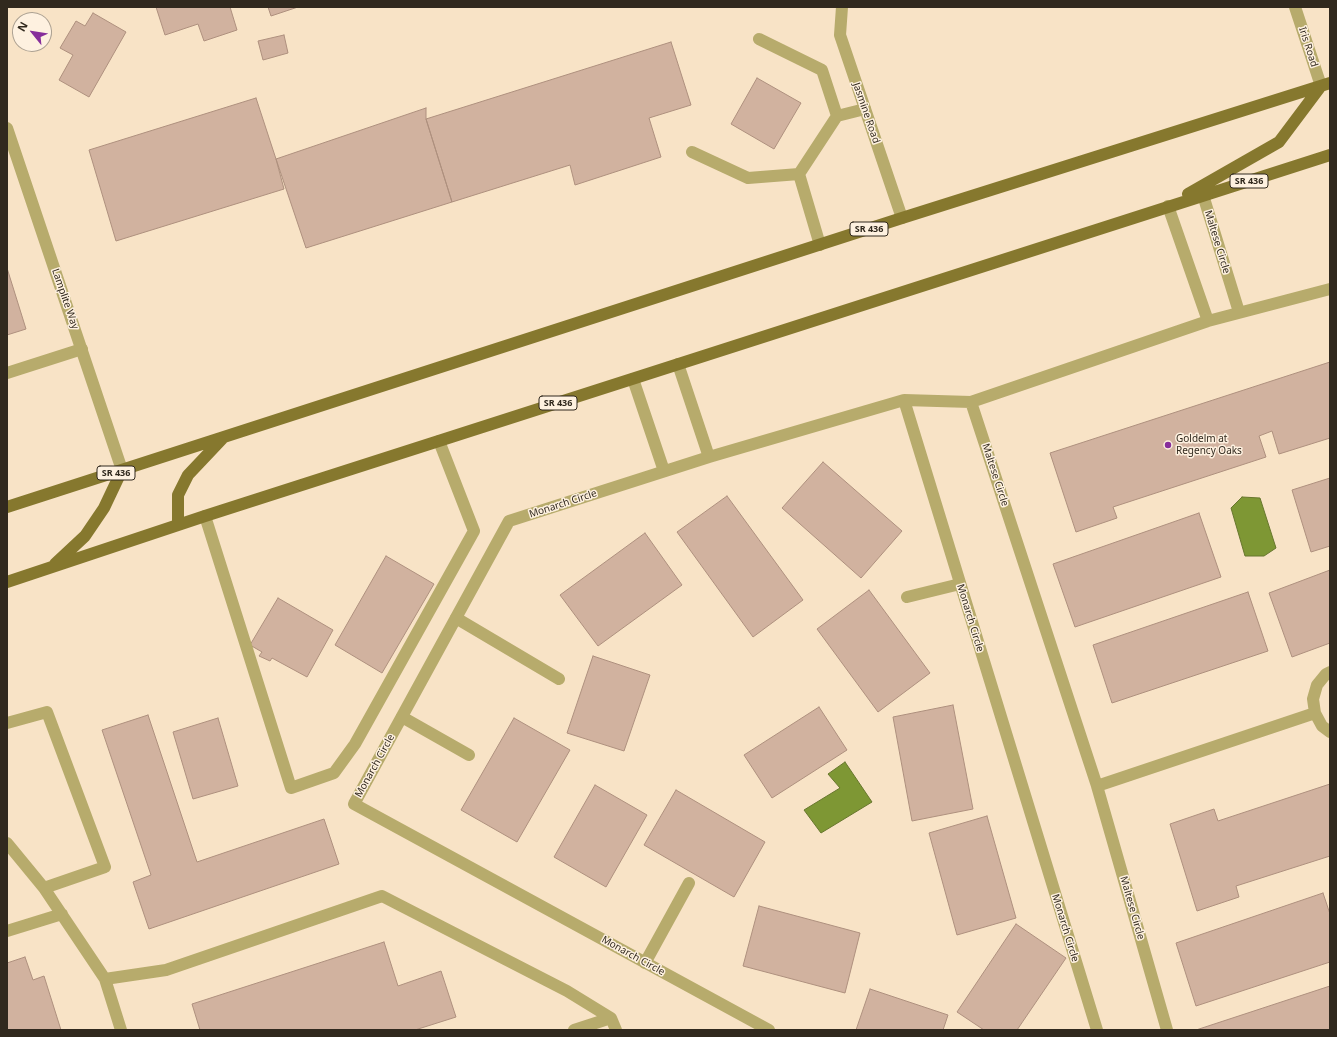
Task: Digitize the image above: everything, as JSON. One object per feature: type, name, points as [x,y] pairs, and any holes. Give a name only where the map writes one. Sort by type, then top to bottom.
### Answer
[{"type":"main road","points":[[1168,206],[1279,142],[1326,85]]},
{"type":"main road","name":"SR 436","points":[[7,507],[820,244],[1326,85]]},
{"type":"main road","name":"SR 436","points":[[7,582],[205,516],[1330,155]]},
{"type":"main road","points":[[178,525],[178,495],[188,475],[224,437]]},
{"type":"main road","points":[[51,568],[85,536],[104,508],[122,470]]},
{"type":"street","name":"Jasmine Road","points":[[842,7],[840,35],[902,218]]},
{"type":"street","name":"Iris Road","points":[[1295,7],[1326,85]]},
{"type":"street","points":[[759,39],[822,70],[837,116]]},
{"type":"street","points":[[820,244],[799,174],[837,116],[865,109]]},
{"type":"street","name":"Lamplite Way","points":[[7,128],[122,470]]},
{"type":"street","points":[[692,152],[748,178],[799,174]]},
{"type":"street","name":"Maltese Circle","points":[[1203,195],[1239,312]]},
{"type":"street","points":[[1168,206],[1208,321]]},
{"type":"street","points":[[904,400],[971,402],[1208,321],[1330,289]]},
{"type":"street","points":[[7,373],[82,349]]},
{"type":"street","points":[[678,364],[709,457]]},
{"type":"street","points":[[633,379],[664,471]]},
{"type":"street","name":"Monarch Circle","points":[[769,1030],[354,804],[509,521],[709,457],[904,400],[1097,1030]]},
{"type":"street","name":"Maltese Circle","points":[[971,402],[1097,786],[1167,1030]]},
{"type":"street","points":[[205,516],[291,788],[334,773],[355,744],[474,531],[439,441]]},
{"type":"street","points":[[907,597],[960,584]]},
{"type":"street","points":[[456,618],[559,679]]},
{"type":"street","points":[[1330,672],[1326,674],[1317,685],[1313,699],[1315,714],[1322,726],[1330,732]]},
{"type":"street","points":[[7,723],[47,712],[104,867],[44,888]]},
{"type":"street","points":[[1097,786],[1315,714]]},
{"type":"street","points":[[402,717],[469,755]]},
{"type":"street","points":[[7,843],[44,888],[105,979],[121,1030]]},
{"type":"street","points":[[645,963],[689,883]]},
{"type":"street","points":[[105,979],[166,970],[382,896],[567,992],[611,1018],[616,1030]]},
{"type":"street","points":[[7,931],[62,914]]},
{"type":"street","points":[[574,1030],[611,1018]]},
{"type":"shaded area","points":[[1242,497],[1260,498],[1276,548],[1264,556],[1245,556],[1231,508]]},
{"type":"shaded area","points":[[845,762],[872,802],[821,833],[804,810],[840,788],[828,774]]},
{"type":"building","points":[[156,7],[230,7],[237,30],[204,41],[198,24],[165,35]]},
{"type":"building","points":[[268,7],[298,7],[271,16]]},
{"type":"building","points":[[93,13],[126,32],[89,97],[59,80],[73,55],[60,48],[76,21],[85,26]]},
{"type":"building","points":[[284,35],[288,53],[263,60],[258,41]]},
{"type":"building","points":[[671,42],[691,105],[649,118],[661,157],[575,185],[570,165],[452,202],[426,119]]},
{"type":"building","points":[[757,78],[801,103],[774,149],[731,124]]},
{"type":"building","points":[[256,98],[284,189],[116,241],[89,150]]},
{"type":"building","points":[[426,108],[426,119],[452,202],[306,248],[276,159]]},
{"type":"building","points":[[7,268],[26,329],[7,335]]},
{"type":"building","name":"Goldelm at Regency Oaks","points":[[1330,362],[1330,438],[1279,454],[1272,431],[1259,436],[1266,457],[1113,507],[1117,518],[1076,532],[1050,453]]},
{"type":"building","points":[[823,462],[902,531],[861,578],[782,508]]},
{"type":"building","points":[[1330,478],[1330,546],[1311,552],[1292,490]]},
{"type":"building","points":[[727,496],[803,600],[753,637],[677,532]]},
{"type":"building","points":[[1199,513],[1221,577],[1075,627],[1053,564]]},
{"type":"building","points":[[645,533],[682,585],[598,646],[560,595]]},
{"type":"building","points":[[386,556],[434,584],[382,673],[335,645]]},
{"type":"building","points":[[1330,570],[1330,643],[1292,657],[1269,593]]},
{"type":"building","points":[[869,590],[930,673],[878,712],[817,629]]},
{"type":"building","points":[[1248,592],[1268,651],[1112,703],[1093,645]]},
{"type":"building","points":[[278,598],[333,630],[307,677],[272,658],[270,661],[259,656],[262,652],[250,645]]},
{"type":"building","points":[[593,656],[650,675],[624,751],[567,733]]},
{"type":"building","points":[[953,705],[973,809],[912,821],[893,717]]},
{"type":"building","points":[[819,707],[847,750],[772,798],[744,755]]},
{"type":"building","points":[[148,715],[197,862],[324,819],[339,864],[149,929],[133,882],[151,875],[102,730]]},
{"type":"building","points":[[218,718],[238,786],[193,799],[173,732]]},
{"type":"building","points":[[514,718],[570,750],[517,842],[461,810]]},
{"type":"building","points":[[1330,784],[1330,856],[1236,886],[1239,897],[1197,911],[1170,824],[1214,809],[1218,821]]},
{"type":"building","points":[[595,785],[647,815],[606,887],[554,857]]},
{"type":"building","points":[[676,790],[765,842],[734,897],[644,845]]},
{"type":"building","points":[[987,816],[1016,918],[957,935],[929,833]]},
{"type":"building","points":[[1323,893],[1330,914],[1330,962],[1196,1006],[1176,943]]},
{"type":"building","points":[[759,906],[860,933],[845,993],[743,966]]},
{"type":"building","points":[[1016,924],[1066,958],[1017,1030],[984,1030],[957,1012]]},
{"type":"building","points":[[384,942],[398,986],[441,971],[456,1017],[415,1030],[200,1030],[192,1004]]},
{"type":"building","points":[[25,957],[33,980],[44,976],[61,1030],[7,1030],[7,963]]},
{"type":"building","points":[[1330,986],[1330,1030],[1196,1030]]},
{"type":"building","points":[[870,989],[948,1015],[943,1030],[856,1030]]},
{"type":"place","name":"Goldelm at Regency Oaks","points":[[1168,445]]}]
